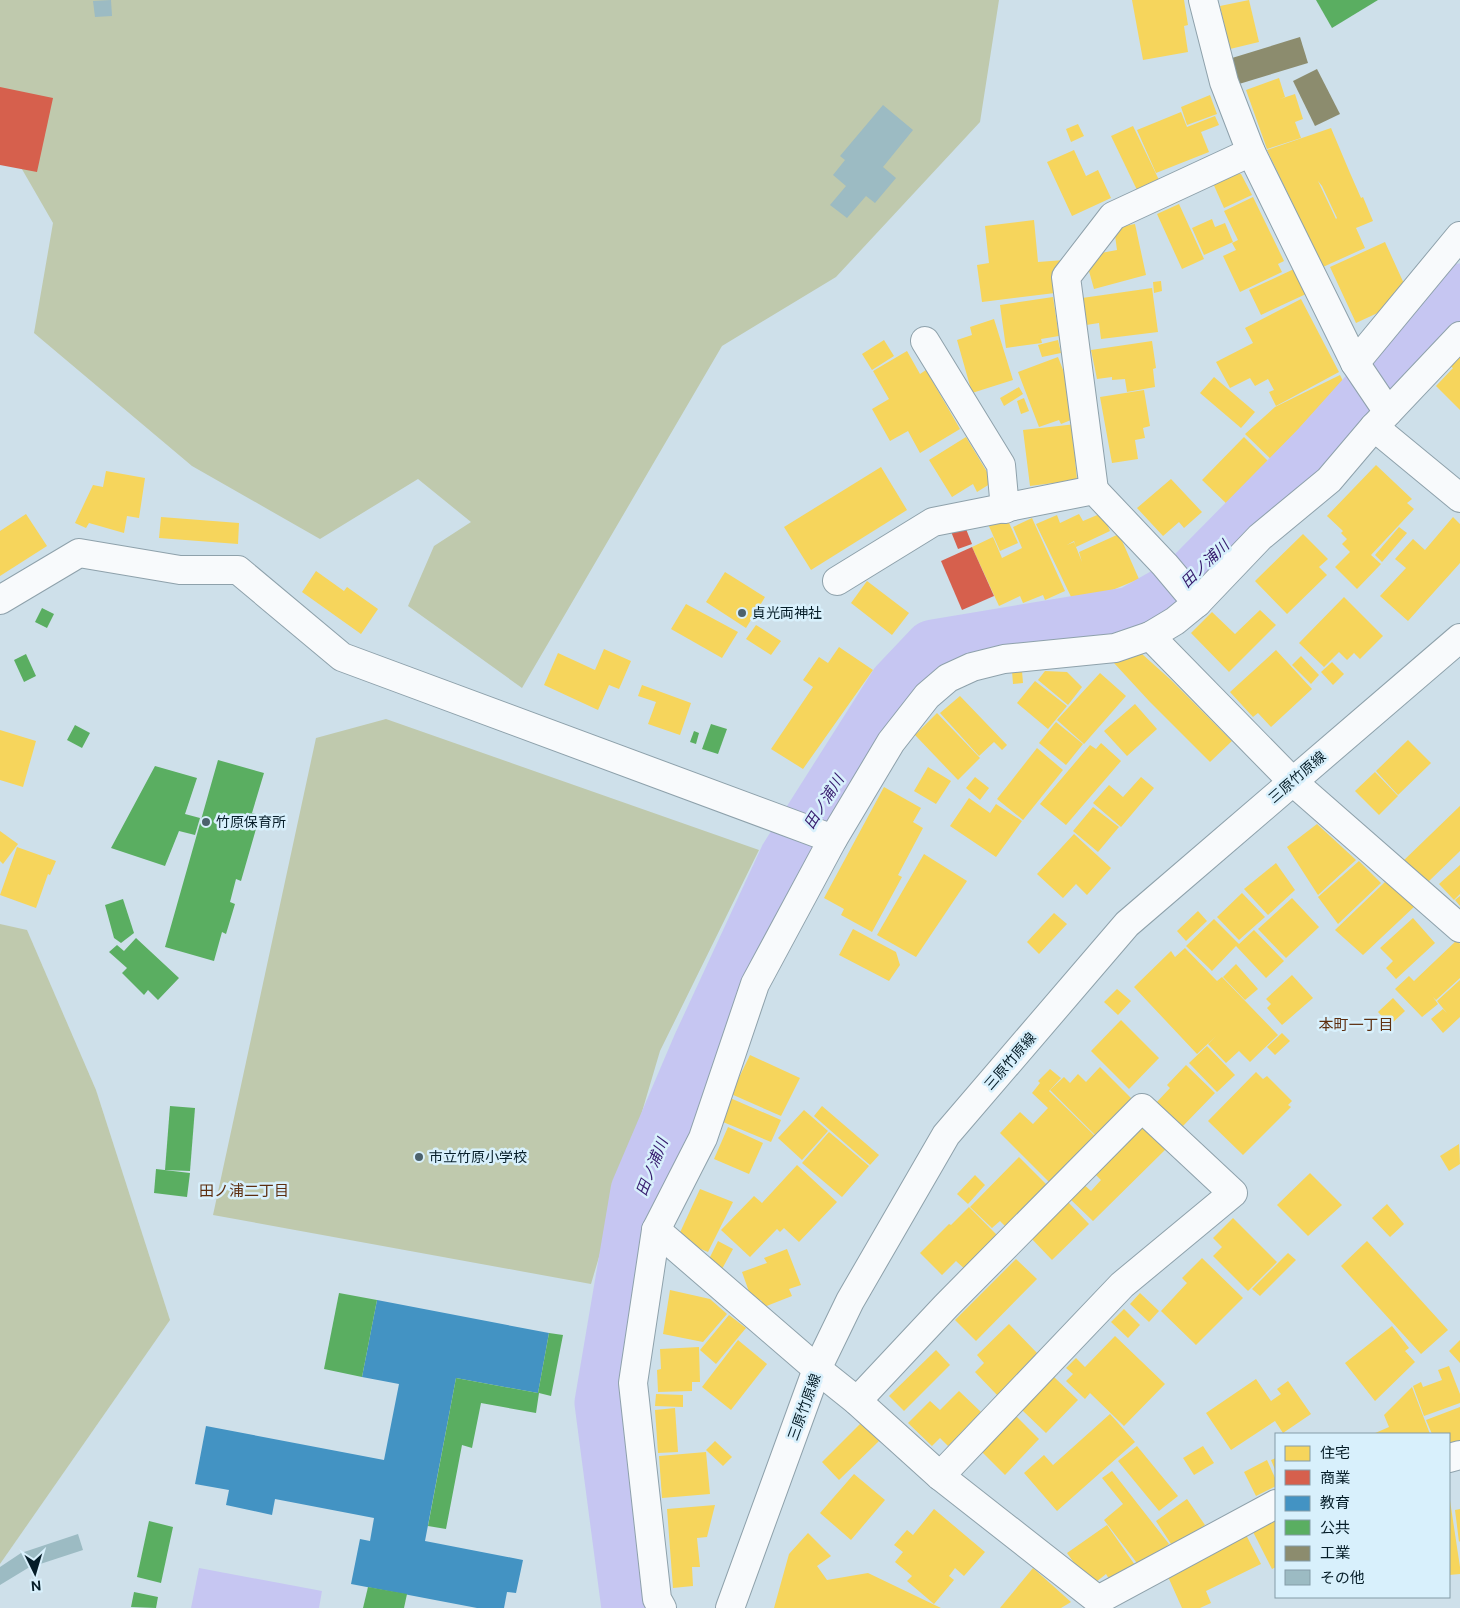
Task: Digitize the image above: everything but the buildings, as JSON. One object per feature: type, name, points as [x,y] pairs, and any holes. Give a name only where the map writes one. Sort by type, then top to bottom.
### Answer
[{"type":"street","points":[[1203,0],[1224,82],[1251,152],[1382,415],[1460,498]]},
{"type":"street","points":[[1196,603],[1165,565],[1094,490],[1066,277],[1112,216],[1251,152]]},
{"type":"street","points":[[1359,369],[1460,236]]},
{"type":"street","points":[[662,1608],[657,1600],[633,1383],[656,1230],[703,1138],[755,984],[815,832],[927,696],[948,678],[972,667],[1004,660],[1115,648],[1150,636],[1175,622],[1196,603],[1260,536],[1329,480],[1382,415],[1460,336]]},
{"type":"street","points":[[925,341],[1001,465],[1005,509]]},
{"type":"street","points":[[836,581],[932,522],[1094,490]]},
{"type":"street","points":[[0,600],[79,553],[180,570],[238,570],[342,657],[815,832]]},
{"type":"street","points":[[1150,636],[1292,781],[1460,928]]},
{"type":"street","name":"三原竹原線","points":[[730,1608],[817,1369],[850,1301],[946,1135],[1127,924],[1460,638]]},
{"type":"street","points":[[857,1401],[946,1306],[1142,1108],[1233,1193],[1122,1285],[940,1476]]},
{"type":"street","points":[[656,1230],[817,1369],[857,1401],[940,1476],[1092,1604],[1275,1505]]},
{"type":"green space","points":[[0,0],[999,0],[980,122],[836,277],[722,346],[522,688],[408,606],[434,546],[471,522],[418,479],[320,539],[192,466],[34,333],[53,223],[0,131]]},
{"type":"green space","points":[[386,719],[759,850],[660,1051],[591,1284],[213,1215],[316,738]]},
{"type":"green space","points":[[0,924],[27,930],[96,1090],[170,1320],[0,1564]]},
{"type":"water","points":[[199,1568],[322,1591],[319,1608],[191,1608]]},
{"type":"waterway","name":"田ノ浦川","points":[[631,1608],[604,1403],[640,1191],[701,1048],[789,858],[898,686],[933,649],[1132,616],[1185,586],[1319,450],[1460,293]]},
{"type":"place","name":"貞光両神社","points":[[742,613]]},
{"type":"place","name":"竹原保育所","points":[[206,822]]},
{"type":"place","name":"市立竹原小学校","points":[[419,1157]]},
{"type":"district","name":"本町一丁目","points":[[1356,1025]]},
{"type":"district","name":"田ノ浦二丁目","points":[[244,1191]]}]
